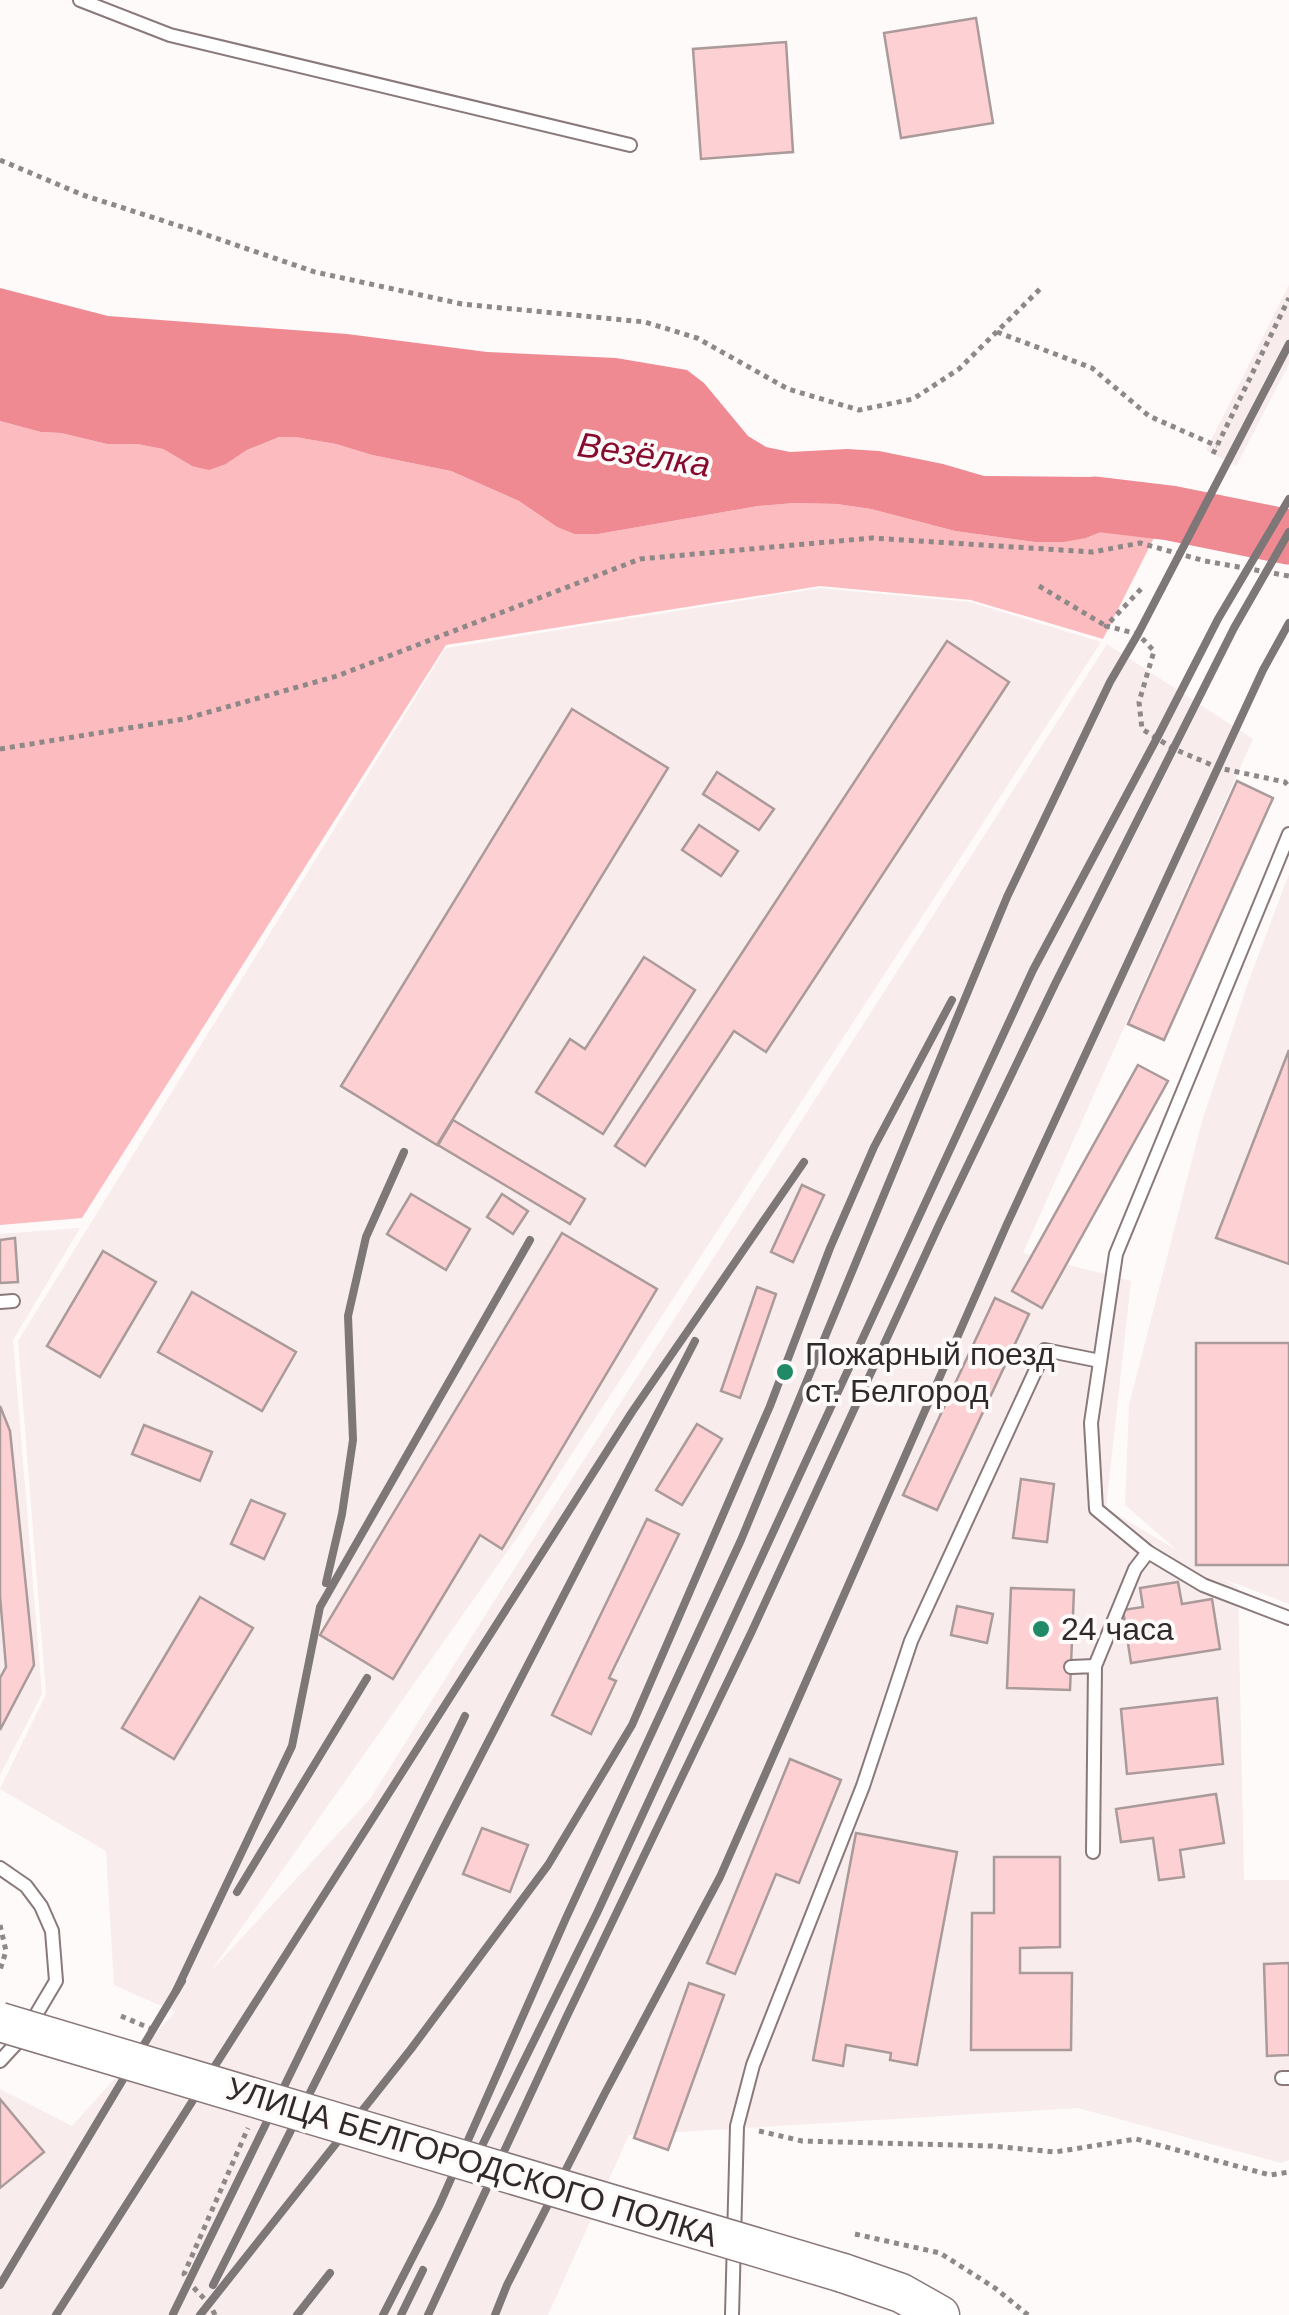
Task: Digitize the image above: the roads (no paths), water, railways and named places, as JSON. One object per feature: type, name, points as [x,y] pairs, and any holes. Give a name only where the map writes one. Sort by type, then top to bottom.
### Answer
[{"type":"main road","name":"УЛИЦА БЕЛГОРОДСКОГО ПОЛКА","points":[[0,2022],[843,2273],[901,2293],[940,2315]]},
{"type":"lane","points":[[80,0],[170,35],[630,145]]},
{"type":"lane","points":[[1289,834],[1116,1254],[1091,1423],[1096,1509],[1148,1552],[1203,1586],[1289,1618]]},
{"type":"lane","points":[[732,2315],[737,2126],[753,2065],[863,1786],[911,1641],[1045,1350],[1100,1361]]},
{"type":"lane","points":[[1093,1852],[1096,1666],[1135,1569],[1148,1552]]},
{"type":"lane","points":[[1071,1666],[1096,1666]]},
{"type":"lane","points":[[0,1868],[26,1886],[42,1906],[52,1931],[56,1981],[24,2035],[0,2060]]},
{"type":"water","points":[[0,288],[108,316],[347,334],[487,352],[616,358],[687,370],[704,383],[748,436],[766,447],[790,452],[879,451],[984,476],[1092,477],[1174,493],[1173,503],[1159,528],[1116,526],[1063,542],[955,531],[837,504],[794,503],[598,534],[574,534],[519,501],[451,471],[336,444],[279,437],[209,470],[192,466],[163,449],[107,444],[0,421]]},
{"type":"waterway","name":"Везёлка","points":[[1095,504],[1170,513],[1289,537]]},
{"type":"railway","points":[[383,2315],[439,2206],[566,1918],[741,1540],[1007,897],[1110,682],[1289,344]]},
{"type":"railway","points":[[472,2166],[597,1913],[1033,970],[1218,619],[1289,499]]},
{"type":"railway","points":[[428,2315],[1056,982],[1234,628],[1289,532]]},
{"type":"railway","points":[[495,2315],[605,2093],[720,1877],[1007,1224],[1263,670],[1289,623]]},
{"type":"railway","points":[[200,2315],[411,2049],[548,1865],[632,1725],[770,1406],[830,1248],[874,1147],[952,1000]]},
{"type":"railway","points":[[326,1583],[353,1440],[348,1316],[366,1237],[404,1152]]},
{"type":"railway","points":[[56,2315],[632,1412],[804,1162]]},
{"type":"railway","points":[[176,1991],[292,1746],[320,1607],[530,1240]]},
{"type":"railway","points":[[213,2285],[695,1341]]},
{"type":"railway","points":[[237,1892],[367,1678]]},
{"type":"railway","points":[[173,2314],[465,1716]]},
{"type":"railway","points":[[0,2285],[182,1981]]},
{"type":"railway","points":[[401,2315],[423,2270]]},
{"type":"railway","points":[[297,2315],[330,2273]]},
{"type":"place","name":"Пожарный поезд ст. Белгород","points":[[785,1372]]},
{"type":"place","name":"24 часа","points":[[1041,1629]]}]
